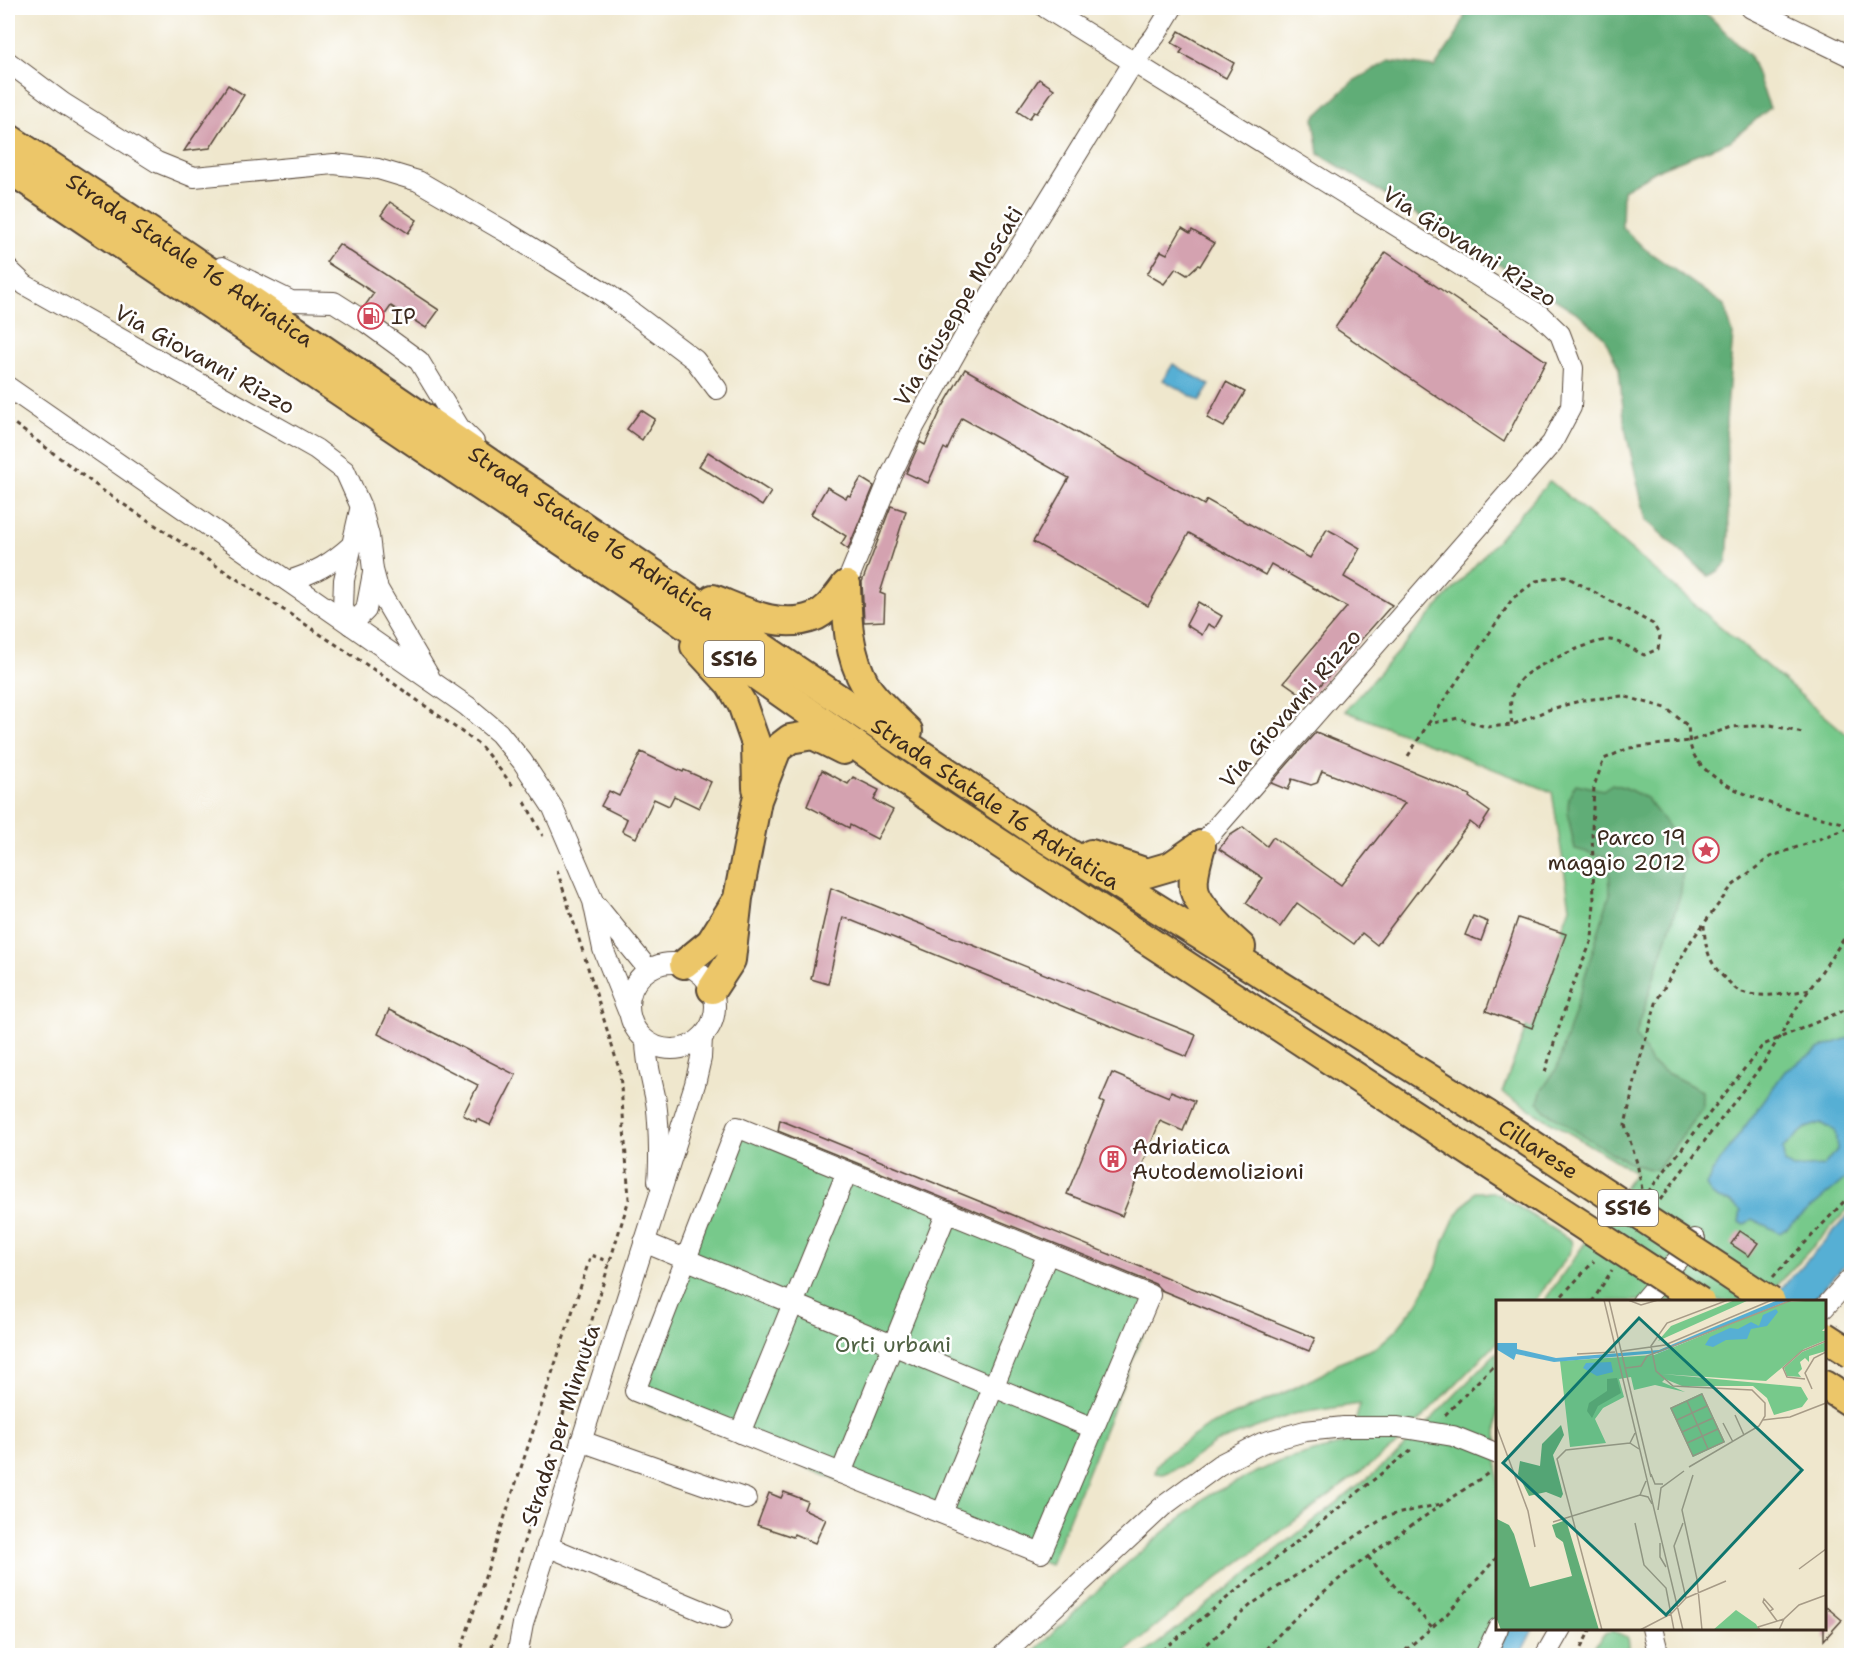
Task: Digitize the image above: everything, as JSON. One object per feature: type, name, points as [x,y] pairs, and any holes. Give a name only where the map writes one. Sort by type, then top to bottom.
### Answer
[{"type":"highway","name":"Strada Statale 16 Adriatica","points":[[8,138],[182,253],[507,475],[926,795],[1463,1147]]},
{"type":"highway","name":"Strada Statale 16 Adriatica","points":[[8,168],[656,589],[946,771],[1048,840],[1486,1114]]},
{"type":"highway","points":[[656,589],[762,618],[786,622],[813,617],[832,604],[846,585]]},
{"type":"highway","points":[[846,585],[847,618],[853,657],[867,688],[946,771]]},
{"type":"highway","points":[[656,589],[730,684],[742,704],[756,744],[758,800]]},
{"type":"highway","points":[[712,989],[731,960],[738,898],[758,800],[777,749],[790,739],[813,735],[926,795]]},
{"type":"highway","points":[[1048,840],[1147,873],[1171,866],[1201,845]]},
{"type":"highway","points":[[1201,845],[1194,889],[1205,909],[1231,939],[1294,994]]},
{"type":"highway","points":[[684,964],[711,942],[738,898]]},
{"type":"highway","name":"Cillarese","points":[[1486,1114],[1769,1293]]},
{"type":"highway","name":"Cillarese","points":[[1463,1147],[1697,1300]]},
{"type":"highway","points":[[1826,1337],[1851,1354]]},
{"type":"highway","points":[[1826,1386],[1851,1403]]},
{"type":"street","name":"Via Giovanni Rizzo","points":[[1046,8],[1540,315],[1560,334],[1573,368],[1571,407],[1552,443],[1201,845]]},
{"type":"street","name":"Via Giuseppe Moscati","points":[[846,585],[891,475],[915,426],[965,336],[1133,63],[1155,36],[1172,8]]},
{"type":"street","points":[[1750,8],[1851,57]]},
{"type":"street","points":[[8,62],[63,102],[157,162],[194,177],[334,164],[378,169],[418,181],[609,295],[695,360],[717,389]]},
{"type":"street","points":[[182,253],[226,269],[291,301],[334,302],[367,323],[419,361],[459,427],[507,475]]},
{"type":"street","name":"Via Giovanni Rizzo","points":[[8,269],[25,285],[316,448],[345,471],[361,507],[369,536],[378,589],[433,682]]},
{"type":"street","points":[[8,387],[433,682],[499,733],[522,761],[553,808],[593,901],[603,949],[631,1022],[637,1033],[659,1048],[674,1049],[689,1046],[702,1037],[713,1020],[715,1009],[712,989],[696,969],[684,964],[665,963],[648,969],[632,987],[628,999],[628,1011]]},
{"type":"street","points":[[351,625],[343,608],[344,580],[361,507]]},
{"type":"street","points":[[288,581],[313,574],[335,560],[352,545]]},
{"type":"street","points":[[351,625],[366,610],[373,570]]},
{"type":"street","points":[[593,901],[648,969]]},
{"type":"street","name":"Strada per Minnuta","points":[[517,1656],[523,1624],[547,1546],[695,1084],[701,1058],[702,1037]]},
{"type":"street","name":"Strada per Minnuta","points":[[646,1041],[646,1061],[656,1099],[659,1157],[653,1210]]},
{"type":"street","points":[[738,1127],[847,1172],[1150,1295],[1041,1553],[635,1391],[738,1127]]},
{"type":"street","points":[[740,1433],[847,1172]]},
{"type":"street","points":[[841,1473],[947,1212]]},
{"type":"street","points":[[1644,1300],[1697,1237]]},
{"type":"street","points":[[644,1242],[1093,1428]]},
{"type":"street","points":[[942,1513],[1048,1253]]},
{"type":"street","points":[[1826,1306],[1851,1277]]},
{"type":"street","points":[[1002,1656],[1162,1507],[1219,1465],[1262,1443],[1305,1431],[1344,1427],[1398,1427],[1453,1436],[1496,1454]]},
{"type":"street","points":[[581,1441],[746,1499]]},
{"type":"street","points":[[547,1546],[722,1619]]},
{"type":"street","points":[[1485,1656],[1496,1630]]},
{"type":"street","points":[[1545,1656],[1560,1630]]},
{"type":"street","points":[[1652,1630],[1659,1656]]},
{"type":"path","points":[[8,419],[105,492],[379,674],[480,745],[520,794],[547,845]]},
{"type":"path","points":[[1408,756],[1513,598],[1536,581],[1565,576],[1653,624],[1660,636],[1658,649],[1644,655],[1609,640],[1582,647],[1561,656],[1523,677],[1509,701],[1512,725]]},
{"type":"path","points":[[1428,724],[1459,718],[1486,727],[1512,725],[1548,710],[1584,700],[1623,696],[1666,708],[1688,726],[1692,752],[1708,774],[1740,792],[1801,813],[1851,826]]},
{"type":"path","points":[[1545,1072],[1571,989],[1592,940],[1594,786],[1604,759],[1629,748],[1690,741],[1732,727],[1771,725],[1802,733]]},
{"type":"path","points":[[1851,826],[1770,857],[1732,886],[1691,941],[1657,999],[1625,1125],[1637,1163],[1644,1197],[1763,1045],[1851,1009]]},
{"type":"path","points":[[489,1656],[629,1200],[620,1072],[556,866]]},
{"type":"path","points":[[1704,924],[1705,947],[1718,972],[1740,992],[1791,995],[1809,989]]},
{"type":"path","points":[[1659,1202],[1766,1061],[1809,989],[1851,927]]},
{"type":"path","points":[[1769,1293],[1851,1193]]},
{"type":"path","points":[[459,1656],[591,1255],[610,1262]]},
{"type":"path","points":[[1558,1300],[1595,1260]]},
{"type":"path","points":[[1593,1300],[1618,1261]]},
{"type":"path","points":[[1439,1421],[1496,1362]]},
{"type":"path","points":[[1155,1656],[1414,1447]]},
{"type":"path","points":[[1260,1656],[1276,1636],[1333,1584],[1404,1530],[1490,1472],[1496,1465]]},
{"type":"path","points":[[1194,1656],[1252,1604],[1387,1516],[1443,1503]]},
{"type":"path","points":[[1368,1557],[1432,1627]]},
{"type":"path","points":[[1400,1656],[1446,1615],[1496,1557]]},
{"type":"path","points":[[1577,1656],[1590,1630]]},
{"type":"green space","points":[[1468,8],[1688,8],[1709,16],[1750,56],[1770,108],[1730,141],[1661,168],[1623,190],[1622,227],[1645,249],[1724,305],[1733,334],[1726,423],[1729,532],[1727,562],[1719,571],[1708,576],[1646,520],[1625,428],[1619,369],[1604,337],[1579,314],[1319,154],[1314,118],[1353,81],[1389,61],[1435,67],[1456,36]]},
{"type":"green space","name":"Parco 19 maggio 2012","points":[[1550,481],[1851,738],[1851,1206],[1763,1300],[1545,1300],[1635,1172],[1502,1093],[1570,907],[1552,792],[1345,711]]},
{"type":"green space","points":[[1576,784],[1603,790],[1612,784],[1646,798],[1669,827],[1684,856],[1681,892],[1636,1035],[1651,1063],[1702,1091],[1702,1108],[1658,1169],[1633,1164],[1617,1156],[1545,1110],[1538,1102],[1542,1090],[1557,1068],[1610,894],[1609,858],[1575,849],[1568,807],[1571,791]]},
{"type":"green space","name":"Orti urbani","points":[[735,1120],[1160,1292],[1050,1565],[627,1396]]},
{"type":"green space","points":[[1475,1192],[1493,1192],[1571,1240],[1572,1246],[1569,1254],[1536,1300],[1496,1300],[1496,1343],[1394,1447],[1182,1605],[1121,1655],[1029,1656],[1118,1571],[1207,1496],[1278,1462],[1350,1442],[1360,1404],[1293,1414],[1215,1443],[1185,1464],[1163,1474],[1155,1473],[1157,1465],[1165,1455],[1207,1427],[1286,1392],[1322,1374],[1339,1362],[1377,1347],[1397,1329],[1419,1301],[1437,1266],[1444,1241],[1455,1217]]},
{"type":"green space","points":[[1496,1353],[1498,1630],[1494,1655],[1142,1656],[1391,1460]]},
{"type":"green space","points":[[1613,1631],[1628,1637],[1630,1655],[1588,1655],[1605,1633]]},
{"type":"water","points":[[1173,364],[1210,385],[1200,401],[1163,380]]},
{"type":"water","points":[[1851,1037],[1851,1174],[1781,1233],[1752,1219],[1744,1225],[1739,1222],[1741,1211],[1729,1201],[1715,1197],[1706,1185],[1713,1171],[1785,1071],[1821,1048]],"holes":[[[1821,1123],[1835,1131],[1837,1150],[1823,1166],[1793,1168],[1784,1162],[1783,1148],[1806,1128]]]},
{"type":"water","points":[[1851,1212],[1851,1259],[1813,1300],[1771,1300]]},
{"type":"water","points":[[1508,1630],[1532,1630],[1520,1655],[1496,1656]]},
{"type":"building","points":[[1179,31],[1234,63],[1226,78],[1180,53],[1183,49],[1172,43]]},
{"type":"building","points":[[1039,79],[1054,89],[1037,113],[1034,112],[1029,119],[1017,111]]},
{"type":"building","points":[[228,85],[244,95],[210,148],[184,151]]},
{"type":"building","points":[[390,202],[417,220],[408,233],[381,215]]},
{"type":"building","points":[[1182,228],[1190,233],[1192,230],[1214,243],[1200,266],[1198,265],[1187,275],[1176,268],[1164,284],[1147,274],[1161,251],[1167,254]]},
{"type":"building","points":[[339,244],[439,310],[426,328],[391,306],[382,319],[364,307],[374,293],[326,262]]},
{"type":"building","points":[[1386,252],[1546,361],[1504,442],[1335,328]]},
{"type":"building","points":[[965,369],[1204,505],[1207,500],[1310,558],[1327,529],[1338,535],[1360,548],[1344,577],[1392,605],[1308,699],[1284,682],[1347,607],[1271,564],[1265,575],[1189,533],[1148,606],[1033,542],[1069,478],[962,418],[947,450],[944,448],[928,483],[906,473],[920,442],[925,445],[942,408]]},
{"type":"building","points":[[1226,382],[1245,392],[1224,427],[1207,418]]},
{"type":"building","points":[[641,410],[655,419],[642,440],[627,429]]},
{"type":"building","points":[[708,452],[771,492],[762,506],[699,466]]},
{"type":"building","points":[[861,478],[874,486],[848,549],[841,544],[846,536],[811,514],[827,487],[846,498],[850,496]]},
{"type":"building","points":[[891,506],[906,511],[880,593],[885,595],[884,621],[864,622],[862,582]]},
{"type":"building","points":[[1198,602],[1222,616],[1215,628],[1208,624],[1202,635],[1186,625]]},
{"type":"building","points":[[1316,732],[1470,795],[1469,797],[1490,812],[1479,829],[1470,822],[1377,945],[1362,933],[1354,944],[1297,903],[1280,927],[1246,903],[1263,878],[1219,849],[1229,836],[1243,827],[1267,846],[1273,837],[1341,885],[1405,803],[1322,771],[1317,783],[1311,785],[1292,779],[1288,790],[1271,783]]},
{"type":"building","points":[[641,752],[683,772],[684,770],[711,782],[699,808],[674,796],[669,806],[654,799],[636,838],[622,831],[627,819],[601,806],[609,791],[619,796]]},
{"type":"building","points":[[822,770],[848,784],[853,777],[879,790],[874,800],[893,810],[877,839],[850,825],[849,828],[807,806]]},
{"type":"building","points":[[831,888],[1196,1035],[1187,1057],[843,917],[828,984],[811,979]]},
{"type":"building","points":[[1473,916],[1488,922],[1481,941],[1465,935]]},
{"type":"building","points":[[1518,918],[1566,934],[1532,1028],[1486,1011]]},
{"type":"building","points":[[389,1010],[516,1075],[490,1125],[477,1119],[476,1122],[463,1115],[478,1085],[378,1034]]},
{"type":"building","name":"Adriatica Autodemolizioni","points":[[1112,1073],[1169,1097],[1171,1091],[1195,1101],[1183,1131],[1160,1121],[1122,1216],[1067,1194],[1104,1103],[1100,1101]]},
{"type":"building","points":[[780,1120],[1315,1338],[1309,1351],[1161,1290],[1155,1284],[778,1131]]},
{"type":"building","points":[[1740,1231],[1758,1243],[1749,1256],[1731,1244]]},
{"type":"building","points":[[784,1492],[807,1501],[804,1509],[826,1519],[815,1543],[794,1534],[793,1537],[757,1525],[769,1493],[781,1498]]},
{"type":"building","points":[[1826,1607],[1842,1620],[1824,1640],[1824,1630],[1826,1630]]},
{"type":"place","name":"IP","points":[[371,316]]},
{"type":"place","name":"Parco 19 maggio 2012","points":[[1706,850]]},
{"type":"place","name":"Adriatica Autodemolizioni","points":[[1113,1159]]}]
